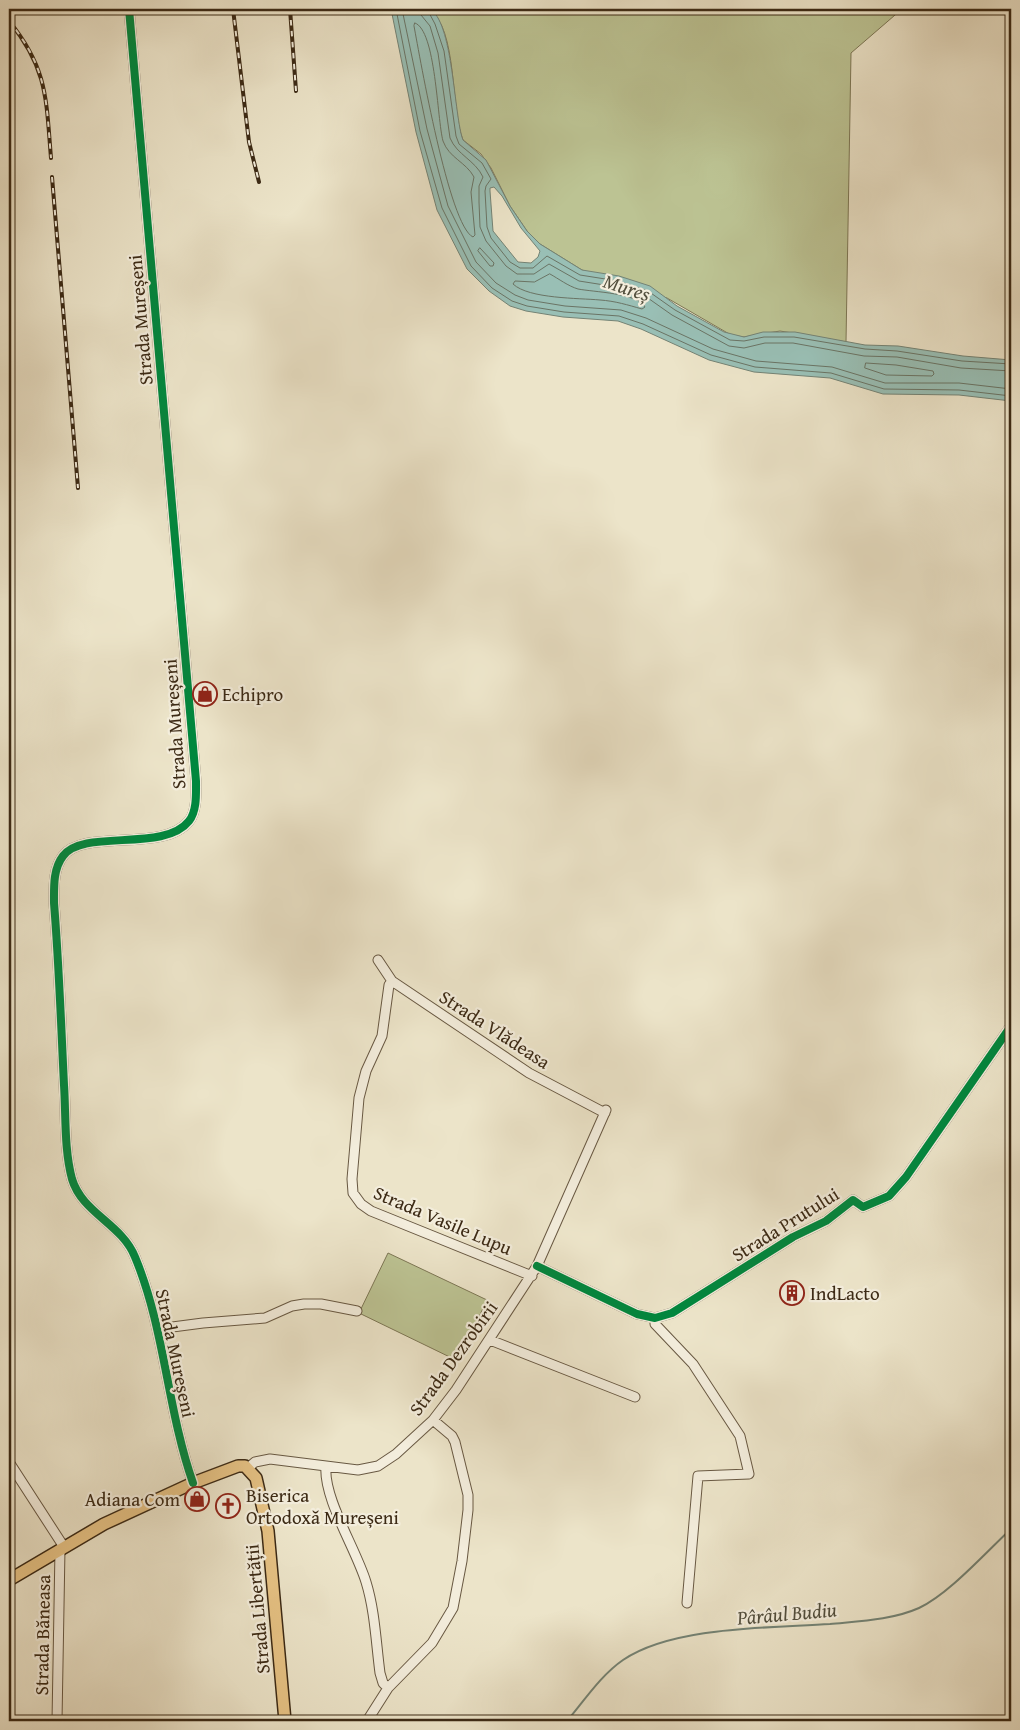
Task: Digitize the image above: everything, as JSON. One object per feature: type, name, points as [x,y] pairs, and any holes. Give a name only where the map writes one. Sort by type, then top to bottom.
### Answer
[{"type":"main road","name":"Strada Dezrobirii","points":[[9,1580],[104,1524],[193,1483],[238,1466],[248,1468]]},
{"type":"main road","name":"Strada Libertății","points":[[248,1468],[256,1478],[268,1531],[285,1721]]},
{"type":"street","name":"Strada Mureșeni","points":[[129,9],[195,771],[196,804],[190,820],[179,830],[165,836],[95,842],[77,847],[64,854],[57,868],[54,882],[54,903],[67,1137],[72,1177],[77,1191],[87,1205],[126,1238],[135,1255],[146,1286],[157,1330],[176,1429],[193,1483]]},
{"type":"street","name":"Strada Vlădeasa","points":[[378,960],[392,981],[529,1073],[605,1111]]},
{"type":"street","name":"Strada Vasile Lupu","points":[[392,981],[389,986],[382,1036],[366,1071],[359,1098],[352,1179],[353,1193],[361,1204],[371,1211],[532,1276]]},
{"type":"street","name":"Strada Prutului","points":[[655,1318],[672,1314],[793,1237],[826,1220],[853,1200],[863,1207],[889,1196],[906,1177],[1011,1026]]},
{"type":"street","name":"Strada Dezrobirii","points":[[248,1468],[255,1462],[270,1459],[358,1470],[378,1466],[402,1450],[433,1420],[490,1340],[532,1276],[605,1111]]},
{"type":"street","points":[[537,1266],[637,1314],[655,1318],[655,1324],[693,1364],[740,1436],[749,1474],[698,1476],[687,1603]]},
{"type":"street","points":[[157,1330],[203,1323],[265,1318],[292,1306],[304,1304],[321,1304],[357,1311]]},
{"type":"street","points":[[490,1340],[636,1397]]},
{"type":"street","points":[[367,1721],[388,1688],[432,1643],[447,1620],[457,1594],[467,1526],[468,1495],[455,1442],[452,1436],[433,1420]]},
{"type":"street","points":[[9,1462],[62,1548]]},
{"type":"street","points":[[326,1466],[327,1484],[366,1582],[371,1602],[380,1673],[383,1683],[388,1688]]},
{"type":"street","name":"Strada Băneasa","points":[[57,1721],[62,1548]]},
{"type":"green space","points":[[429,9],[902,9],[851,53],[846,342],[780,331],[744,337],[731,335],[667,298],[582,270],[540,244],[527,231],[510,206],[491,168],[481,154],[463,140],[456,109],[452,70],[445,34],[438,19]]},
{"type":"green space","points":[[388,1253],[487,1300],[458,1361],[359,1313]]},
{"type":"water","name":"Mureș","points":[[425,8],[437,16],[448,48],[463,140],[486,160],[510,206],[527,231],[540,244],[582,270],[619,276],[650,286],[677,306],[724,332],[744,337],[763,332],[795,332],[865,345],[898,346],[963,356],[1011,360],[1011,401],[959,395],[883,394],[830,378],[754,372],[709,360],[641,329],[618,321],[563,317],[526,311],[510,306],[489,291],[467,269],[437,210],[416,132],[391,9]],"holes":[[[494,187],[502,196],[521,228],[540,251],[538,257],[531,263],[518,262],[493,231],[490,188]]]},
{"type":"waterway","name":"Pârâul Budiu","points":[[567,1721],[615,1666],[644,1649],[668,1641],[723,1631],[876,1619],[898,1615],[919,1608],[931,1602],[955,1583],[1011,1529]]},
{"type":"railway","points":[[233,9],[249,142],[259,182]]},
{"type":"railway","points":[[290,9],[296,91]]},
{"type":"railway","points":[[9,21],[31,54],[43,85],[51,158]]},
{"type":"railway","points":[[52,177],[78,488]]},
{"type":"cycle path","points":[[129,9],[196,781],[196,802],[192,817],[177,831],[144,839],[88,843],[73,848],[63,856],[57,867],[54,903],[66,1144],[69,1168],[77,1191],[84,1201],[121,1236],[135,1257],[153,1312],[177,1427],[193,1483]]},
{"type":"cycle path","points":[[537,1266],[637,1314],[655,1318],[672,1313],[793,1237],[826,1221],[853,1200],[863,1207],[889,1196],[906,1177],[1011,1026]]},
{"type":"place","name":"Echipro","points":[[205,694]]},
{"type":"place","name":"IndLacto","points":[[792,1293]]},
{"type":"place","name":"Adiana Com","points":[[197,1499]]},
{"type":"place","name":"Biserica Ortodoxă Mureșeni","points":[[228,1506]]}]
